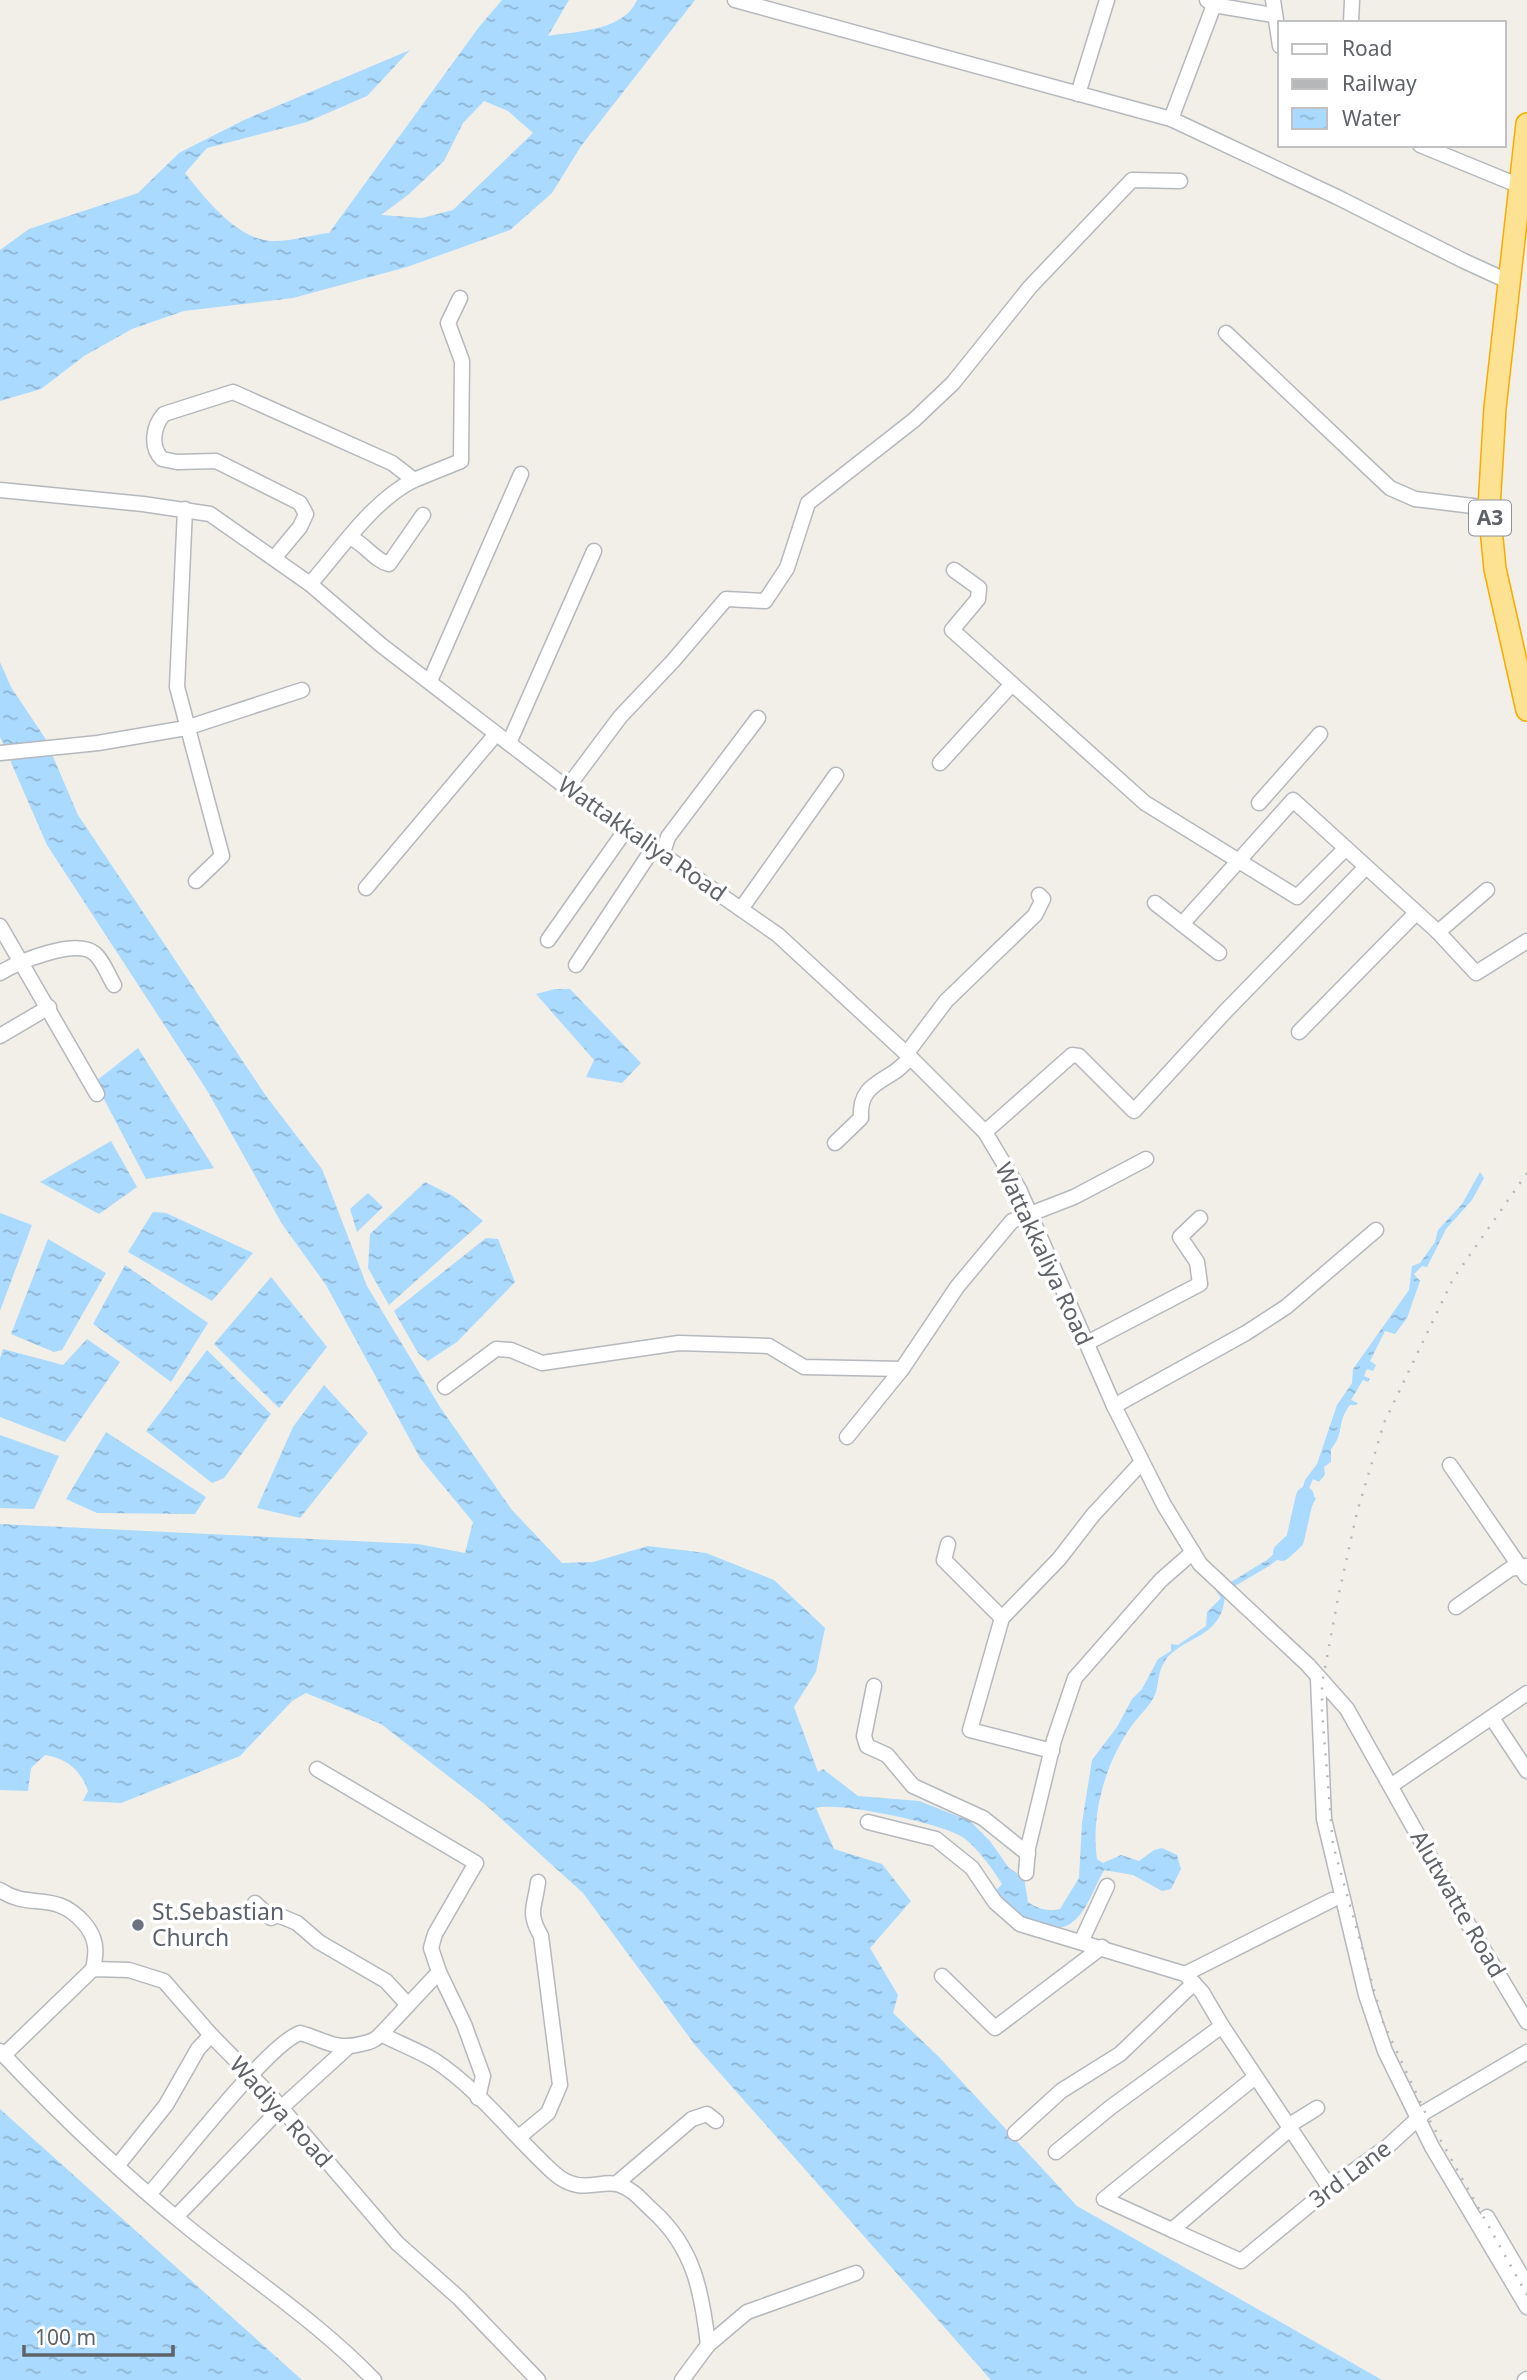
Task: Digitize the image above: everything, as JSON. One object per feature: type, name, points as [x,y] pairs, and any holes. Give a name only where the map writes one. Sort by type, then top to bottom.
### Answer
[{"type":"highway","name":"A3","points":[[1527,124],[1495,408],[1489,508],[1494,569],[1527,710]]},
{"type":"street","points":[[735,0],[1171,119],[1337,197],[1464,261],[1501,278],[1510,279]]},
{"type":"street","points":[[1078,94],[1107,0]]},
{"type":"street","points":[[1350,21],[1352,0]]},
{"type":"street","points":[[1171,119],[1210,2],[1273,7],[1278,35]]},
{"type":"street","points":[[1425,147],[1520,186]]},
{"type":"street","points":[[567,788],[620,717],[726,599],[765,601],[787,568],[808,503],[914,420],[953,383],[1030,287],[1132,180],[1180,181]]},
{"type":"street","points":[[310,584],[382,503],[400,487],[461,461],[462,361],[449,323],[460,298]]},
{"type":"street","points":[[1226,333],[1390,488],[1415,499],[1489,508]]},
{"type":"street","points":[[275,558],[303,521],[306,514],[300,503],[216,461],[177,462],[162,459],[154,443],[157,421],[164,414],[233,392],[392,463],[414,480]]},
{"type":"street","points":[[430,681],[521,474]]},
{"type":"street","name":"Wattakkaliya Road","points":[[0,490],[211,514],[310,584],[567,788],[778,935],[909,1055],[985,1132],[1018,1189],[1114,1406],[1193,1552],[1214,1578],[1347,1709],[1392,1785]]},
{"type":"street","points":[[185,509],[177,687],[222,856],[196,881]]},
{"type":"street","points":[[351,538],[364,544],[383,563],[389,564],[423,515]]},
{"type":"street","points":[[509,743],[594,551]]},
{"type":"street","points":[[954,570],[979,588],[978,599],[952,630],[1146,803],[1297,897],[1346,848]]},
{"type":"street","points":[[940,763],[1012,684]]},
{"type":"street","points":[[0,753],[99,743],[186,728],[302,690]]},
{"type":"street","points":[[576,965],[658,850],[758,718]]},
{"type":"street","points":[[366,888],[496,734]]},
{"type":"street","points":[[1259,803],[1320,734]]},
{"type":"street","points":[[741,909],[836,775]]},
{"type":"street","points":[[1275,784],[1438,932],[1476,973],[1527,941]]},
{"type":"street","points":[[1182,924],[1293,800]]},
{"type":"street","points":[[548,940],[627,828]]},
{"type":"street","points":[[985,1132],[1072,1055],[1079,1056],[1134,1111],[1223,1014],[1365,868]]},
{"type":"street","points":[[1438,932],[1487,890]]},
{"type":"street","points":[[835,1143],[861,1118],[861,1099],[870,1087],[906,1063],[946,1001],[1035,915],[1043,900],[1039,895]]},
{"type":"street","points":[[1155,903],[1219,953]]},
{"type":"street","points":[[1299,1032],[1416,912]]},
{"type":"street","points":[[0,926],[97,1094]]},
{"type":"street","points":[[0,973],[21,960],[42,954],[86,949],[96,954],[114,985]]},
{"type":"street","points":[[0,1036],[49,1007]]},
{"type":"street","points":[[847,1437],[902,1369],[957,1287],[1012,1221],[1074,1198],[1146,1159]]},
{"type":"street","points":[[1087,1343],[1200,1284],[1197,1262],[1180,1237],[1200,1218]]},
{"type":"street","points":[[1114,1406],[1236,1339],[1286,1307],[1376,1230]]},
{"type":"street","points":[[445,1387],[496,1349],[510,1350],[542,1363],[679,1343],[769,1346],[804,1367],[902,1369]]},
{"type":"street","points":[[1052,1751],[970,1730],[1002,1618],[1059,1559],[1093,1515],[1142,1462]]},
{"type":"street","points":[[1450,1465],[1525,1570]]},
{"type":"street","points":[[947,1544],[944,1560],[1002,1618]]},
{"type":"street","points":[[1026,1873],[1028,1851],[1052,1751],[1075,1678],[1161,1580],[1193,1552]]},
{"type":"street","points":[[1456,1607],[1510,1569],[1525,1570]]},
{"type":"street","points":[[1318,1679],[1324,1819],[1366,1995],[1381,2040],[1418,2119],[1527,2306]]},
{"type":"street","points":[[874,1686],[864,1736],[867,1746],[887,1755],[913,1786],[983,1818],[1028,1851]]},
{"type":"street","points":[[1392,1785],[1527,1693]]},
{"type":"street","points":[[1492,1718],[1527,1771]]},
{"type":"street","points":[[317,1769],[476,1863],[435,1934],[431,1948],[483,2076],[478,2098]]},
{"type":"street","name":"Alutwatte Road","points":[[1392,1785],[1455,1901],[1527,2022]]},
{"type":"street","points":[[868,1822],[936,1839],[972,1868],[995,1902],[1020,1924],[1102,1947],[1190,1978],[1254,2078],[1330,2188]]},
{"type":"street","points":[[519,2137],[548,2113],[560,2085],[541,1936],[533,1920],[531,1905],[538,1882]]},
{"type":"street","points":[[1081,1942],[1107,1886]]},
{"type":"street","points":[[0,1890],[10,1897],[59,1903],[72,1911],[92,1932],[97,1951],[93,1969],[2,2053],[80,2134],[176,2217],[331,2337],[374,2380]]},
{"type":"street","points":[[1016,2133],[1061,2091],[1120,2054],[1190,1978],[1332,1900]]},
{"type":"street","points":[[255,1903],[271,1918],[278,1915],[297,1923],[319,1942],[386,1981],[408,2005]]},
{"type":"street","points":[[942,1976],[995,2028],[1102,1947]]},
{"type":"street","name":"Wadiya Road","points":[[93,1969],[129,1970],[164,1980],[211,2035],[281,2108],[397,2243],[459,2298],[538,2380]]},
{"type":"street","points":[[150,2193],[251,2077],[291,2037],[300,2033],[326,2045],[347,2048],[376,2040],[439,1972]]},
{"type":"street","points":[[1056,2152],[1111,2107],[1222,2026]]},
{"type":"street","points":[[381,2034],[434,2061],[478,2098],[556,2176],[571,2184],[593,2187],[617,2183],[692,2119],[707,2114],[716,2121]]},
{"type":"street","points":[[118,2165],[166,2105],[198,2049],[211,2035]]},
{"type":"street","points":[[176,2217],[281,2108],[347,2048]]},
{"type":"street","name":"3rd Lane","points":[[1172,2230],[1241,2260],[1330,2188],[1387,2147],[1418,2119],[1466,2086],[1527,2052]]},
{"type":"street","points":[[1254,2078],[1104,2199],[1172,2230],[1289,2128],[1317,2108]]},
{"type":"street","points":[[617,2183],[634,2192],[680,2240],[695,2279],[708,2346]]},
{"type":"street","points":[[1487,2217],[1527,2285]]},
{"type":"street","points":[[682,2380],[708,2346],[747,2312],[856,2273]]},
{"type":"water","points":[[502,0],[569,0],[548,36],[611,24],[631,10],[637,0],[695,0],[581,146],[552,193],[510,230],[407,267],[293,298],[184,311],[132,329],[84,356],[41,389],[0,401],[0,250],[29,229],[138,193],[179,153],[244,120],[410,50],[367,96],[307,122],[207,148],[185,173],[220,213],[252,236],[279,241],[329,233],[479,27]],"holes":[[[484,101],[508,111],[533,133],[453,210],[422,218],[381,215],[408,195],[444,161],[463,123]]]},
{"type":"water","points":[[0,662],[11,687],[45,738],[78,815],[266,1096],[322,1169],[367,1286],[440,1407],[512,1510],[562,1563],[593,1562],[648,1546],[706,1553],[774,1580],[825,1628],[816,1672],[794,1707],[818,1772],[823,1769],[858,1796],[919,1801],[970,1821],[990,1841],[1009,1868],[1024,1878],[1028,1902],[1039,1908],[1060,1909],[1079,1878],[1082,1823],[1092,1760],[1117,1727],[1132,1699],[1142,1689],[1158,1659],[1171,1651],[1171,1644],[1178,1645],[1206,1626],[1207,1612],[1221,1598],[1216,1591],[1267,1560],[1288,1541],[1305,1480],[1317,1464],[1337,1405],[1352,1383],[1353,1369],[1409,1290],[1412,1266],[1420,1263],[1435,1242],[1438,1230],[1462,1204],[1480,1172],[1484,1178],[1472,1200],[1446,1229],[1427,1267],[1422,1266],[1414,1274],[1420,1281],[1407,1318],[1395,1334],[1385,1331],[1370,1361],[1376,1365],[1373,1371],[1367,1369],[1364,1376],[1370,1379],[1368,1382],[1363,1380],[1351,1400],[1358,1403],[1350,1405],[1343,1417],[1338,1438],[1331,1449],[1331,1462],[1324,1467],[1325,1474],[1319,1482],[1313,1479],[1307,1493],[1316,1498],[1309,1512],[1294,1521],[1298,1544],[1269,1566],[1225,1592],[1223,1608],[1211,1628],[1173,1652],[1165,1661],[1154,1697],[1128,1731],[1112,1761],[1098,1809],[1097,1859],[1103,1863],[1121,1855],[1139,1861],[1154,1850],[1162,1848],[1177,1855],[1181,1869],[1171,1889],[1162,1891],[1133,1875],[1104,1870],[1078,1917],[1068,1925],[1045,1927],[1022,1917],[1002,1900],[995,1892],[1002,1884],[990,1866],[970,1843],[953,1832],[867,1811],[816,1808],[834,1849],[882,1864],[911,1901],[870,1948],[898,1995],[893,2013],[939,2057],[1077,2206],[1382,2380],[991,2380],[695,2045],[583,1893],[487,1806],[381,1724],[306,1693],[292,1701],[240,1756],[121,1803],[83,1801],[88,1791],[77,1771],[60,1759],[45,1755],[31,1768],[28,1791],[0,1790],[0,1524],[418,1544],[465,1553],[473,1522],[420,1458],[326,1285],[282,1224],[208,1092],[47,845],[0,737]]},
{"type":"water","points":[[555,989],[570,989],[641,1063],[622,1083],[586,1077],[594,1060],[536,994]]},
{"type":"water","points":[[138,1048],[214,1168],[146,1179],[95,1082]]},
{"type":"water","points":[[111,1141],[137,1187],[99,1214],[40,1182]]},
{"type":"water","points":[[425,1182],[453,1196],[483,1221],[389,1305],[368,1268],[370,1234]]},
{"type":"water","points":[[368,1193],[383,1207],[357,1232],[350,1209]]},
{"type":"water","points":[[153,1212],[166,1213],[253,1253],[212,1301],[128,1252]]},
{"type":"water","points":[[0,1213],[32,1225],[0,1311]]},
{"type":"water","points":[[486,1238],[498,1239],[515,1282],[457,1342],[428,1361],[418,1353],[394,1311]]},
{"type":"water","points":[[48,1239],[106,1273],[62,1350],[54,1352],[11,1334]]},
{"type":"water","points":[[125,1265],[208,1323],[171,1382],[93,1324]]},
{"type":"water","points":[[271,1277],[327,1347],[279,1408],[214,1344]]},
{"type":"water","points":[[87,1339],[120,1362],[65,1442],[0,1417],[0,1358],[3,1349],[63,1365]]},
{"type":"water","points":[[207,1350],[271,1414],[224,1478],[212,1483],[146,1431]]},
{"type":"water","points":[[324,1385],[368,1433],[300,1518],[257,1508],[293,1427]]},
{"type":"water","points":[[106,1432],[206,1497],[195,1514],[97,1513],[66,1499]]},
{"type":"water","points":[[0,1435],[59,1456],[34,1509],[0,1508]]},
{"type":"water","points":[[0,2109],[302,2380],[0,2380]]},
{"type":"waterway","points":[[1282,1552],[1295,1540],[1305,1496]]},
{"type":"railway","points":[[1527,1173],[1453,1279],[1384,1423],[1357,1512],[1322,1684],[1333,1845],[1383,2022],[1425,2112],[1527,2295]]},
{"type":"place","name":"St.Sebastian Church","points":[[138,1925]]}]
